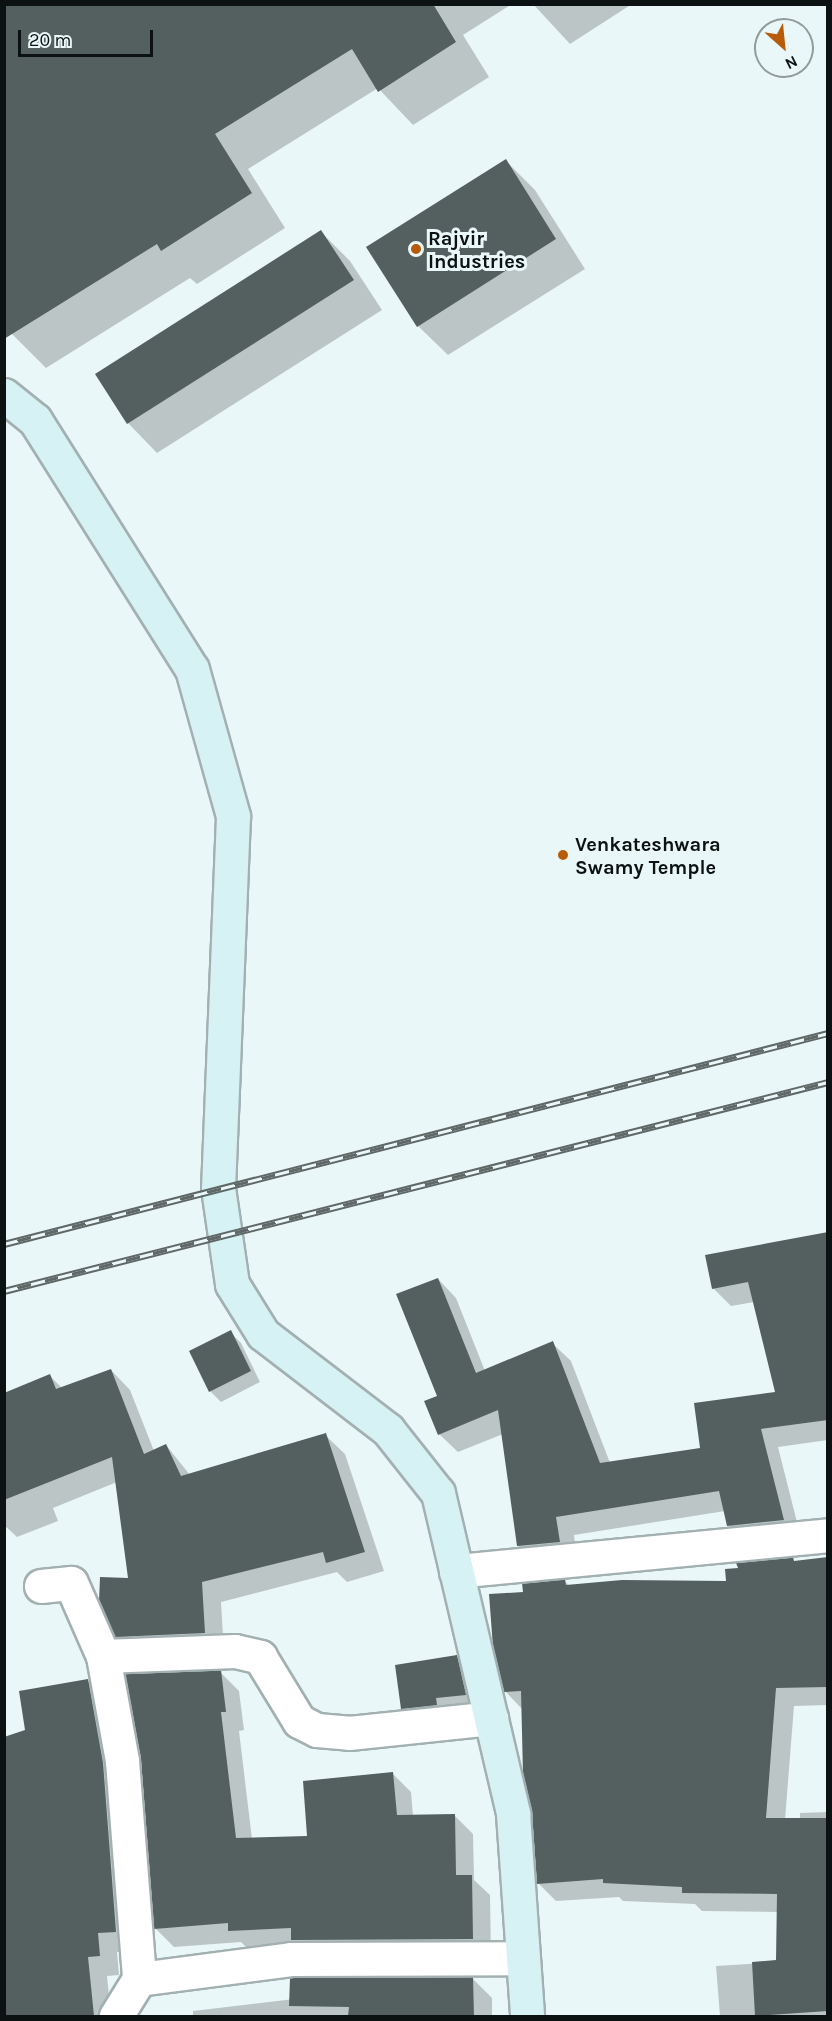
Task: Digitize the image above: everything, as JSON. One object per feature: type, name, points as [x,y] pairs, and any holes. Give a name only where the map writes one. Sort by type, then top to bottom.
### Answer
[{"type":"street","points":[[4,395],[35,420],[192,669],[233,816],[218,1188],[232,1284],[263,1334],[388,1430],[438,1493],[513,1814],[527,2016]]},
{"type":"street","points":[[456,1571],[828,1535]]},
{"type":"street","points":[[41,1586],[71,1583],[103,1656],[122,1761],[139,1979],[116,2016]]},
{"type":"street","points":[[103,1656],[235,1651],[260,1658],[299,1721],[317,1730],[348,1733],[491,1718]]},
{"type":"street","points":[[139,1979],[291,1959],[523,1958]]},
{"type":"building","points":[[4,4],[433,4],[456,42],[378,92],[352,49],[215,134],[252,193],[161,251],[157,244],[4,339]]},
{"type":"building","points":[[506,159],[556,239],[417,327],[366,247]]},
{"type":"building","points":[[321,230],[354,280],[127,424],[95,374]]},
{"type":"building","points":[[828,1232],[828,1420],[761,1429],[784,1520],[727,1526],[719,1491],[556,1517],[560,1542],[517,1546],[498,1410],[438,1435],[424,1401],[437,1396],[396,1294],[438,1278],[476,1373],[553,1341],[600,1463],[700,1448],[694,1403],[775,1392],[748,1282],[712,1289],[705,1255]]},
{"type":"building","points":[[231,1330],[251,1371],[209,1392],[189,1351]]},
{"type":"building","points":[[111,1369],[144,1454],[166,1444],[181,1476],[326,1433],[365,1552],[326,1563],[323,1552],[202,1582],[205,1633],[115,1637],[99,1601],[100,1577],[128,1578],[112,1457],[4,1500],[4,1393],[50,1374],[56,1389]]},
{"type":"building","points":[[793,1557],[794,1561],[828,1557],[828,1687],[776,1688],[766,1818],[828,1818],[828,2011],[755,2016],[752,1962],[776,1960],[777,1894],[682,1893],[682,1887],[603,1883],[603,1879],[537,1884],[532,1813],[523,1775],[521,1691],[504,1692],[493,1647],[489,1594],[523,1592],[522,1583],[565,1579],[566,1585],[622,1580],[726,1581],[725,1569],[738,1568],[736,1563]]},
{"type":"building","points":[[457,1655],[466,1695],[436,1698],[437,1705],[401,1709],[395,1665]]},
{"type":"building","points":[[221,1670],[226,1712],[221,1712],[236,1838],[307,1836],[303,1781],[393,1772],[397,1815],[455,1814],[456,1875],[472,1875],[473,1939],[291,1940],[291,1928],[228,1931],[228,1923],[154,1929],[141,1760],[125,1674]]},
{"type":"building","points":[[88,1679],[103,1763],[116,1932],[98,1933],[100,1956],[88,1957],[94,2016],[4,2016],[4,1737],[25,1730],[19,1691]]},
{"type":"building","points":[[473,1977],[474,2016],[348,2016],[349,2007],[289,2006],[290,1978]]},
{"type":"railway","points":[[4,1244],[828,1033]]},
{"type":"railway","points":[[4,1291],[828,1082]]},
{"type":"place","name":"Rajvir Industries","points":[[416,249]]},
{"type":"place","name":"Venkateshwara Swamy Temple","points":[[563,855]]}]
